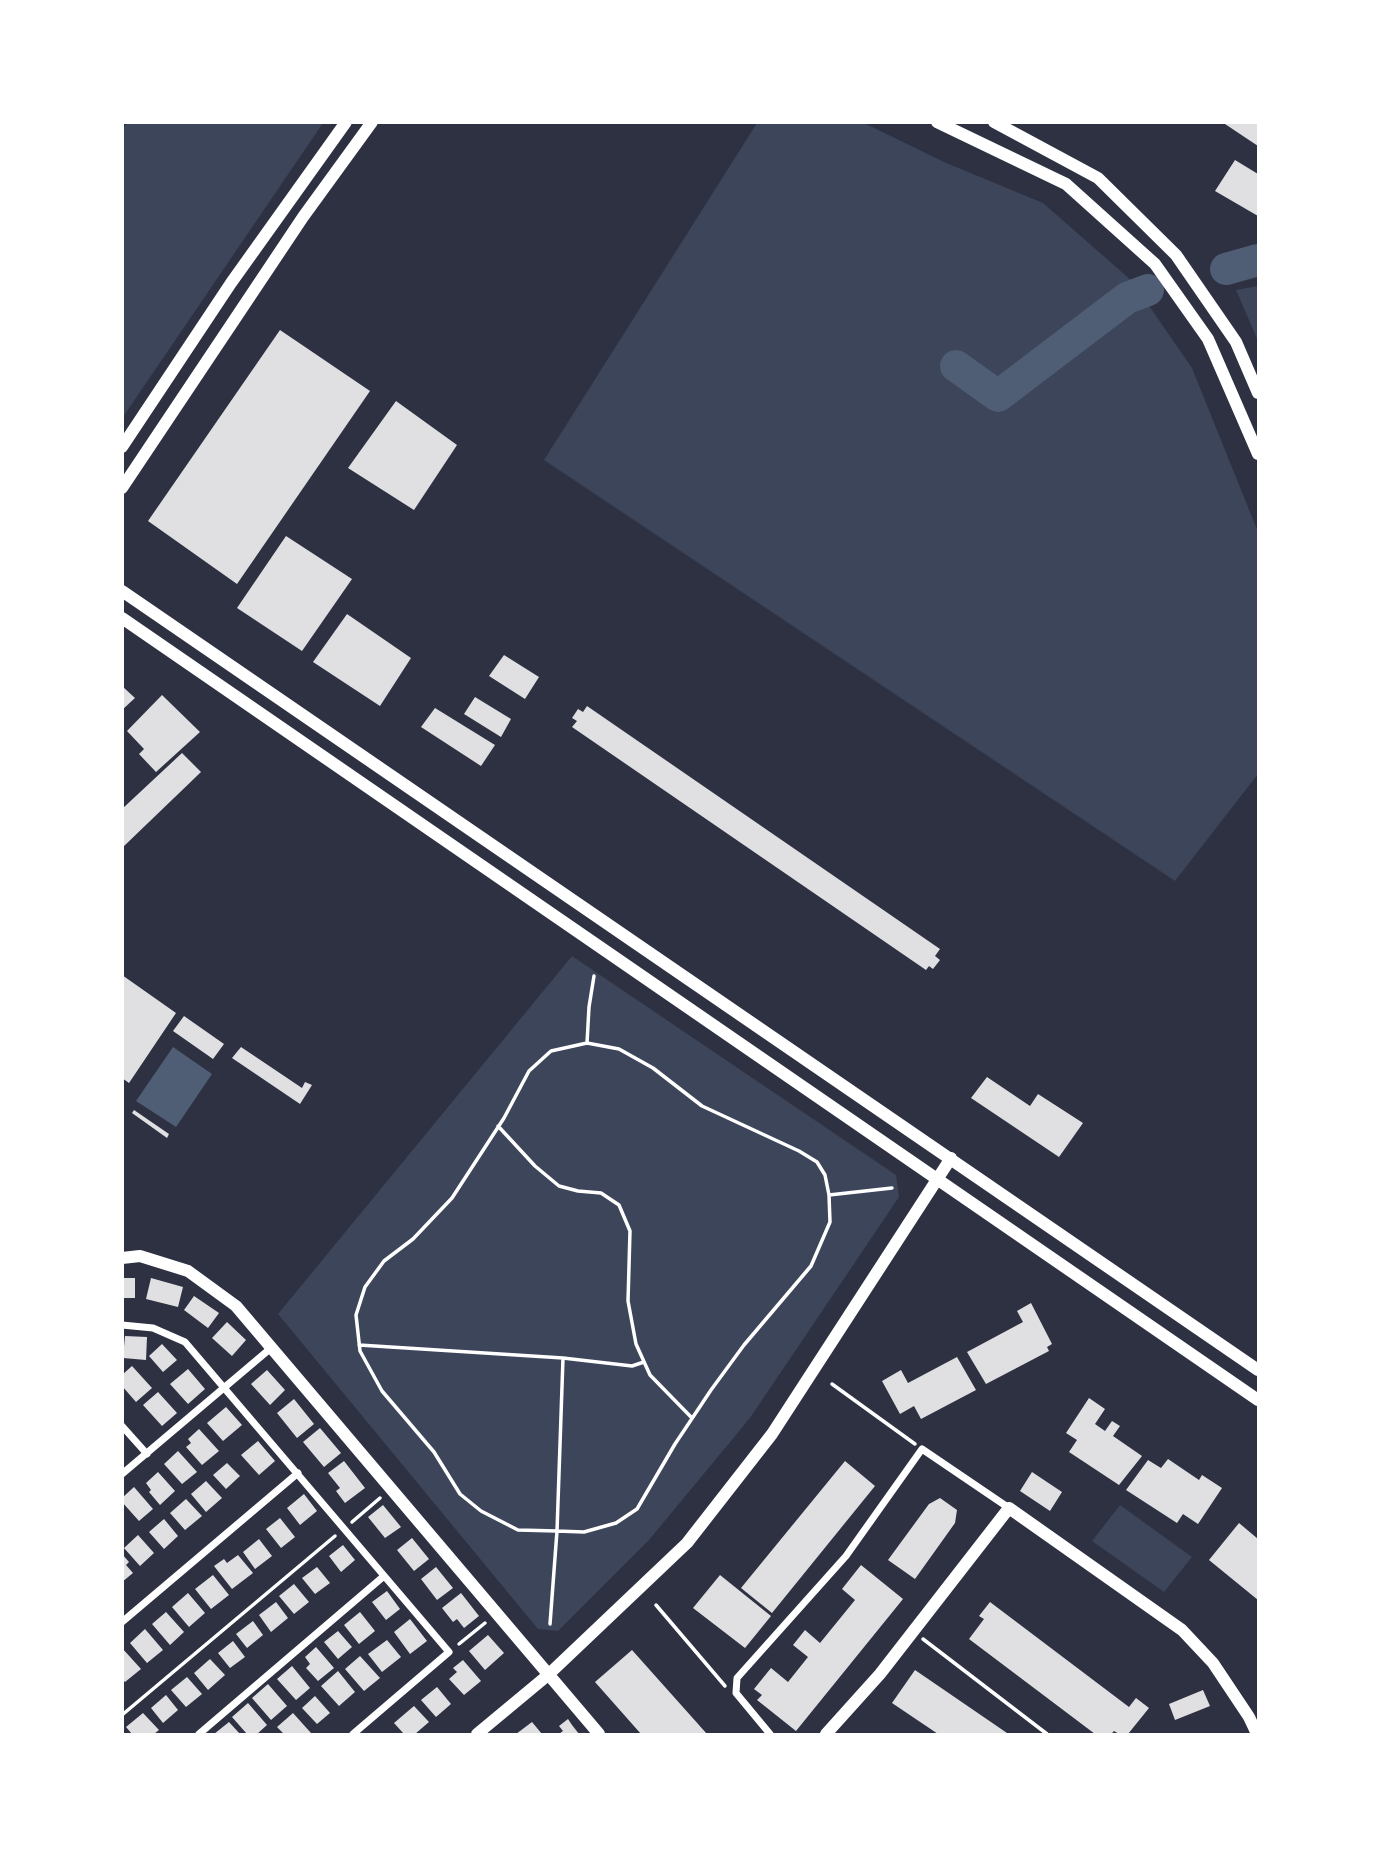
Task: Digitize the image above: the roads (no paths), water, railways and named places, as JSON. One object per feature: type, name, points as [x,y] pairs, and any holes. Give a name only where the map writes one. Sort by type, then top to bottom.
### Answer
[{"type":"street","points":[[122,447],[231,283],[346,122]]},
{"type":"street","points":[[122,488],[303,217],[372,122]]},
{"type":"street","points":[[937,122],[1066,184],[1155,264],[1208,340],[1258,454]]},
{"type":"street","points":[[995,122],[1098,178],[1176,255],[1236,341],[1258,393]]},
{"type":"street","points":[[122,591],[1258,1370]]},
{"type":"street","points":[[122,618],[1258,1400]]},
{"type":"street","points":[[477,1734],[548,1675],[687,1543],[772,1434],[951,1158]]},
{"type":"street","points":[[122,1258],[140,1256],[188,1271],[236,1306],[599,1734]]},
{"type":"street","points":[[122,1325],[153,1328],[185,1342],[449,1652],[353,1734]]},
{"type":"street","points":[[122,1474],[271,1348]]},
{"type":"street","points":[[122,1426],[147,1454]]},
{"type":"street","points":[[770,1734],[736,1693],[737,1678],[846,1556],[922,1449],[1182,1630],[1213,1663],[1249,1717],[1257,1734]]},
{"type":"street","points":[[122,1622],[298,1473]]},
{"type":"street","points":[[826,1734],[880,1674],[1009,1508]]},
{"type":"street","points":[[199,1734],[384,1576]]},
{"type":"waterway","points":[[1226,269],[1258,260]]},
{"type":"waterway","points":[[956,366],[998,396],[1127,298],[1148,290]]}]
